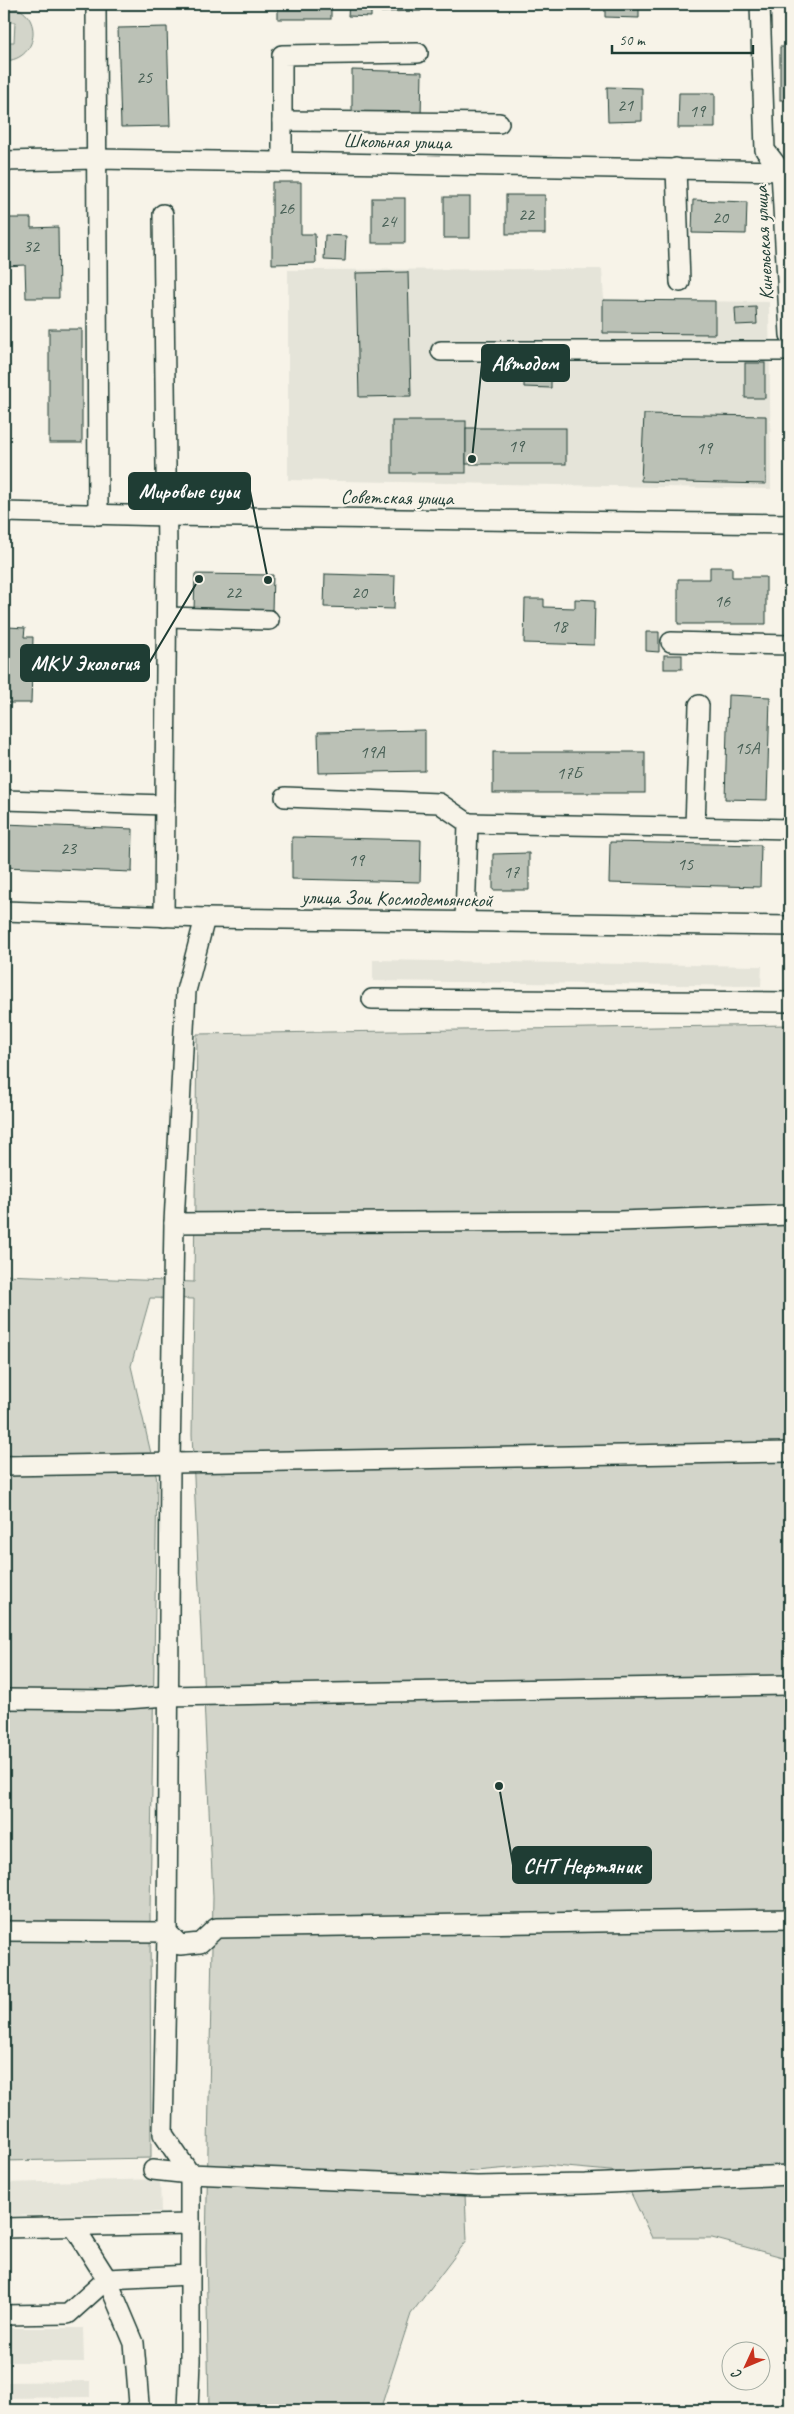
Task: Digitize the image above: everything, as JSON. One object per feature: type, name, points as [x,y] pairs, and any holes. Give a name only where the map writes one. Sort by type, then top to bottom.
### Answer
[{"type":"street","points":[[96,4],[98,514]]},
{"type":"street","name":"Кинельская улица","points":[[760,4],[765,150],[786,171],[790,335]]},
{"type":"street","points":[[282,162],[282,55],[418,53]]},
{"type":"street","points":[[282,121],[499,123]]},
{"type":"street","name":"Школьная улица","points":[[4,161],[97,159],[786,171]]},
{"type":"street","points":[[676,168],[680,282]]},
{"type":"street","points":[[163,214],[167,516],[164,917]]},
{"type":"street","points":[[441,351],[790,351]]},
{"type":"street","name":"Советская улица","points":[[4,512],[167,516],[790,524]]},
{"type":"street","points":[[166,617],[270,620]]},
{"type":"street","points":[[671,642],[790,645]]},
{"type":"street","points":[[695,827],[699,705]]},
{"type":"street","points":[[285,797],[439,803],[468,823],[790,829]]},
{"type":"street","points":[[4,800],[165,805]]},
{"type":"street","points":[[465,920],[468,823]]},
{"type":"street","name":"улица Зои Космодемьянской","points":[[4,911],[205,918],[465,920],[790,926]]},
{"type":"street","points":[[188,2410],[190,2361],[190,2174],[163,2134],[167,1932],[167,1696],[174,1223],[186,991],[205,918]]},
{"type":"street","points":[[372,999],[790,1002]]},
{"type":"street","points":[[174,1223],[620,1221],[790,1216]]},
{"type":"street","points":[[4,1466],[122,1466],[170,1462],[790,1452]]},
{"type":"street","points":[[4,1699],[113,1700],[167,1696],[790,1685]]},
{"type":"street","points":[[4,1931],[167,1932],[180,1945],[200,1943],[216,1928],[790,1919]]},
{"type":"street","points":[[153,2170],[190,2174],[477,2186],[790,2175]]},
{"type":"street","points":[[4,2228],[190,2224]]},
{"type":"street","points":[[74,2227],[107,2279],[134,2343],[139,2404],[135,2410]]},
{"type":"street","points":[[4,2315],[68,2314],[107,2279],[190,2275]]},
{"type":"shaded area","points":[[8,6],[19,9],[27,16],[32,24],[33,34],[31,44],[25,52],[16,58],[4,61],[4,42],[14,42],[15,22],[8,22]]},
{"type":"shaded area","points":[[602,269],[604,300],[769,302],[771,489],[288,480],[288,270]]},
{"type":"shaded area","points":[[373,960],[762,966],[761,986],[373,981]]},
{"type":"shaded area","points":[[790,1025],[790,2259],[712,2238],[652,2238],[621,2172],[544,2165],[464,2172],[467,2240],[411,2314],[380,2410],[209,2410],[206,2248],[213,1897],[192,1434],[194,1299],[150,1298],[131,1366],[157,1480],[150,1911],[151,2158],[4,2161],[4,1275],[194,1282],[197,1034]]},
{"type":"shaded area","points":[[160,2179],[161,2212],[4,2216],[4,2183]]},
{"type":"shaded area","points":[[4,2328],[83,2328],[84,2362],[4,2362]]},
{"type":"shaded area","points":[[90,2381],[90,2397],[4,2398],[4,2382]]},
{"type":"building","points":[[110,4],[158,4],[159,6],[111,8]]},
{"type":"building","points":[[278,4],[331,4],[331,19],[278,19]]},
{"type":"building","points":[[349,4],[371,4],[371,17],[348,16]]},
{"type":"building","points":[[381,4],[421,4],[421,11],[381,12]]},
{"type":"building","points":[[605,4],[639,4],[639,18],[605,17]]},
{"type":"building","points":[[167,27],[170,126],[121,127],[118,28]]},
{"type":"building","points":[[780,47],[790,47],[790,100],[780,100]]},
{"type":"building","points":[[352,70],[422,72],[421,116],[352,114]]},
{"type":"building","points":[[607,87],[642,88],[642,121],[608,122]]},
{"type":"building","points":[[679,93],[715,93],[715,128],[678,128]]},
{"type":"building","points":[[272,182],[301,182],[301,234],[315,234],[316,263],[272,264]]},
{"type":"building","points":[[506,195],[545,195],[545,234],[506,234]]},
{"type":"building","points":[[444,197],[470,197],[470,238],[444,238]]},
{"type":"building","points":[[372,198],[405,198],[405,243],[372,243]]},
{"type":"building","points":[[693,200],[747,202],[746,234],[692,233]]},
{"type":"building","points":[[4,218],[31,218],[31,228],[58,227],[59,298],[26,298],[25,265],[4,266]]},
{"type":"building","points":[[325,235],[346,236],[345,261],[324,260]]},
{"type":"building","points":[[408,272],[411,396],[359,397],[356,273]]},
{"type":"building","points":[[603,300],[715,301],[715,334],[603,333]]},
{"type":"building","points":[[756,307],[757,324],[736,325],[735,308]]},
{"type":"building","points":[[49,329],[82,329],[82,443],[49,443]]},
{"type":"building","points":[[745,363],[765,363],[765,398],[745,398]]},
{"type":"building","points":[[524,368],[551,368],[551,388],[524,387]]},
{"type":"building","points":[[644,414],[766,416],[766,484],[641,481]]},
{"type":"building","points":[[392,421],[466,421],[466,473],[392,473]]},
{"type":"building","points":[[466,428],[566,428],[566,464],[466,464]]},
{"type":"building","points":[[710,567],[732,567],[732,577],[766,577],[766,624],[678,624],[678,579],[710,579]]},
{"type":"building","points":[[195,574],[273,575],[272,611],[194,610]]},
{"type":"building","points":[[325,574],[395,576],[394,609],[324,607]]},
{"type":"building","points":[[525,599],[544,599],[544,607],[575,608],[575,599],[595,600],[594,645],[524,643]]},
{"type":"building","points":[[8,627],[25,628],[24,637],[33,637],[31,703],[4,703],[4,637],[8,637]]},
{"type":"building","points":[[646,632],[659,632],[659,652],[646,651]]},
{"type":"building","points":[[664,655],[682,655],[682,669],[664,669]]},
{"type":"building","points":[[728,695],[770,697],[767,800],[725,799]]},
{"type":"building","points":[[425,730],[425,771],[319,773],[318,732]]},
{"type":"building","points":[[493,752],[645,752],[645,793],[493,793]]},
{"type":"building","points":[[4,824],[133,829],[132,872],[4,867]]},
{"type":"building","points":[[292,837],[421,840],[420,882],[292,879]]},
{"type":"building","points":[[610,842],[761,845],[760,887],[609,883]]},
{"type":"building","points":[[529,853],[529,890],[493,890],[493,854]]},
{"type":"place","name":"Автодом","points":[[472,459]]},
{"type":"place","name":"МКУ Экология","points":[[199,579]]},
{"type":"place","name":"Мировые суьи","points":[[268,580]]},
{"type":"place","name":"СНТ Нефтяник","points":[[499,1786]]}]
